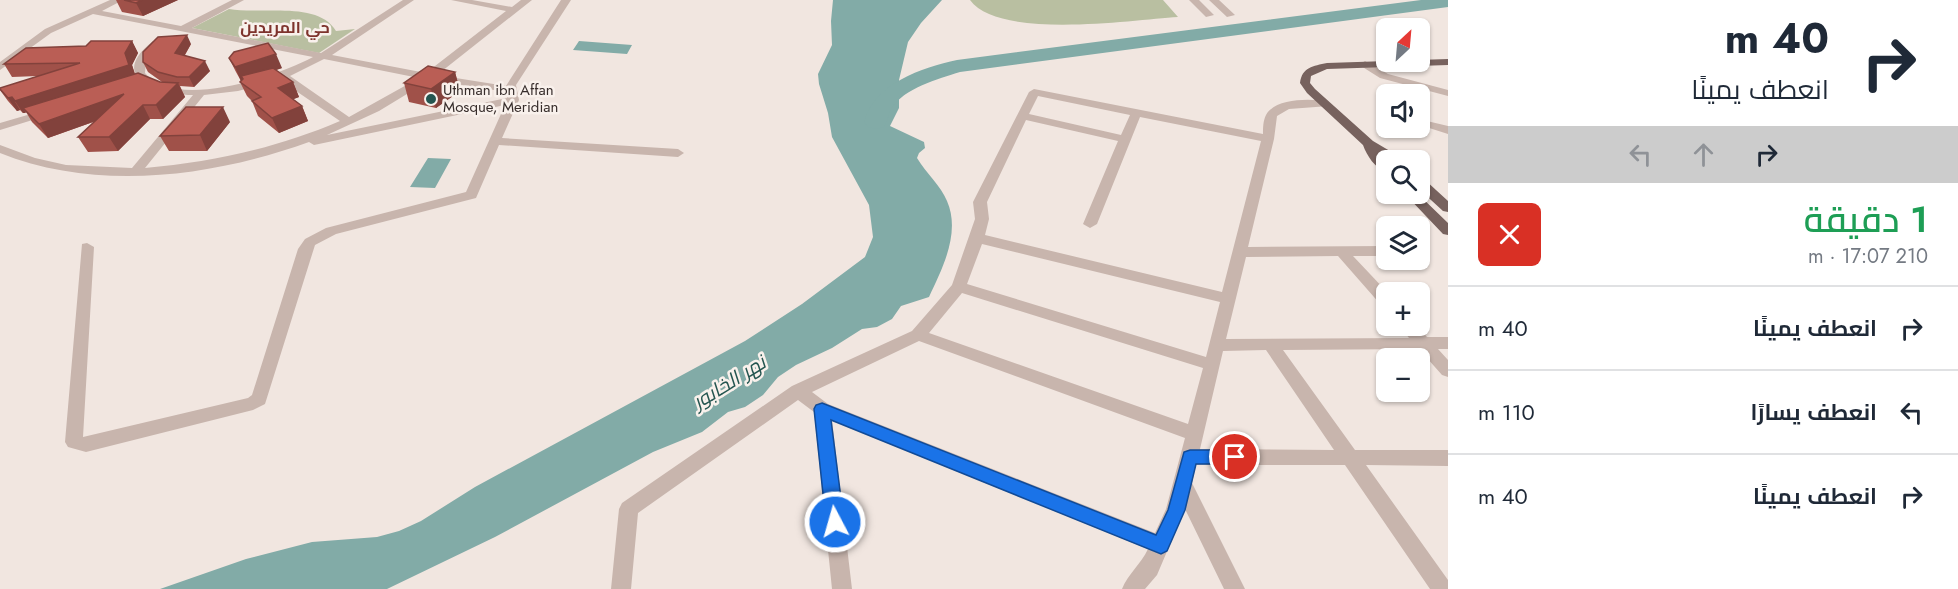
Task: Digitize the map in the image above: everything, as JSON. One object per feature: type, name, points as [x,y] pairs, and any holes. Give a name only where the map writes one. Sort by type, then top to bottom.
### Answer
[{"type":"main road","points":[[1382,150],[1369,144],[1307,87],[1305,79],[1308,73],[1327,66],[1448,62]]},
{"type":"main road","points":[[1369,144],[1376,157]]},
{"type":"main road","points":[[1430,192],[1448,208]]},
{"type":"main road","points":[[1421,204],[1448,231]]},
{"type":"street","points":[[0,67],[48,31],[118,0]]},
{"type":"street","points":[[239,0],[150,48],[143,56],[139,67],[139,82],[171,90],[201,92],[237,88],[282,76],[321,56],[409,0]]},
{"type":"street","points":[[456,0],[514,10]]},
{"type":"street","points":[[256,154],[303,139],[402,93],[527,0]]},
{"type":"street","points":[[87,247],[73,439],[77,445],[256,401],[305,249],[310,242],[331,231],[471,195],[513,95],[511,85],[566,0]]},
{"type":"street","points":[[1194,0],[1209,15]]},
{"type":"street","points":[[1214,0],[1230,15]]},
{"type":"street","points":[[90,11],[513,95]]},
{"type":"street","points":[[23,48],[46,48]]},
{"type":"street","points":[[139,48],[150,48]]},
{"type":"street","points":[[1365,64],[1384,76],[1448,93]]},
{"type":"street","points":[[282,76],[346,120]]},
{"type":"street","points":[[136,171],[201,92]]},
{"type":"street","points":[[621,589],[629,509],[798,391],[918,334],[958,287],[982,219],[980,202],[1034,92],[1268,140]]},
{"type":"street","points":[[0,149],[26,160],[62,168],[136,171],[205,164],[513,95]]},
{"type":"street","points":[[1132,589],[1150,568],[1176,510],[1268,140],[1271,117],[1276,109],[1294,105],[1325,104]]},
{"type":"street","points":[[0,127],[56,109]]},
{"type":"street","points":[[1090,224],[1136,113]]},
{"type":"street","points":[[1024,116],[1124,139]]},
{"type":"street","points":[[1430,125],[1448,130]]},
{"type":"street","points":[[495,141],[678,153]]},
{"type":"street","points":[[977,238],[1228,299]]},
{"type":"street","points":[[1239,252],[1376,251]]},
{"type":"street","points":[[1342,252],[1376,290]]},
{"type":"street","points":[[958,287],[1212,365]]},
{"type":"street","points":[[918,334],[1196,434]]},
{"type":"street","points":[[1417,336],[1448,370]]},
{"type":"street","points":[[1216,345],[1448,344]]},
{"type":"street","points":[[1270,345],[1442,589]]},
{"type":"street","points":[[798,391],[822,409],[1161,545]]},
{"type":"street","points":[[822,409],[842,589]]},
{"type":"street","points":[[1190,457],[1448,458]]},
{"type":"street","points":[[1183,485],[1235,589]]},
{"type":"green space","points":[[970,0],[1163,0],[1178,17],[1067,25],[1036,24],[1008,20],[985,12]]},
{"type":"green space","points":[[229,9],[302,12],[328,21],[336,31],[355,29],[319,53],[192,28]]},
{"type":"water","name":"نهر الخابور","points":[[833,0],[942,0],[921,23],[908,42],[899,80],[899,108],[890,126],[924,142],[925,148],[917,158],[944,195],[951,213],[952,226],[948,250],[929,297],[901,306],[892,319],[877,327],[862,329],[832,348],[796,365],[778,377],[763,395],[745,407],[728,412],[702,432],[653,452],[495,537],[387,589],[160,589],[246,559],[312,542],[377,537],[399,531],[421,521],[475,487],[745,341],[802,304],[865,257],[873,237],[869,205],[832,137],[828,113],[819,84],[818,74],[832,45]]},
{"type":"water","points":[[579,41],[632,45],[627,54],[573,50]]},
{"type":"water","points":[[428,158],[451,159],[435,188],[410,187]]},
{"type":"building","points":[[124,0],[142,0],[136,3]]},
{"type":"building","points":[[187,35],[175,53],[205,61],[189,77],[177,77],[158,72],[143,62],[143,52],[158,37]]},
{"type":"building","points":[[91,41],[132,41],[125,53],[129,65],[15,101],[12,97],[8,98],[0,89],[80,63],[4,64],[26,48],[86,46]]},
{"type":"building","points":[[268,43],[276,54],[235,67],[229,58],[234,52]]},
{"type":"building","points":[[428,66],[455,72],[431,89],[404,83]]},
{"type":"building","points":[[273,68],[293,82],[278,88],[302,106],[272,118],[252,101],[261,97],[240,82],[243,79],[241,76]]},
{"type":"building","points":[[138,73],[160,82],[178,83],[156,105],[143,105],[109,137],[78,137],[124,94],[39,124],[23,108]]},
{"type":"building","points":[[186,107],[223,107],[200,135],[160,136]]},
{"type":"waterway","points":[[876,122],[878,113],[886,101],[904,87],[957,66],[1448,2]]},
{"type":"place","name":"Uthman ibn Affan Mosque, Meridian","points":[[431,99]]},
{"type":"district","name":"حي المريدين","points":[[285,27]]},
{"type":"route","points":[[835,522],[822,409],[1161,545],[1176,510],[1190,457],[1235,457]]}]
